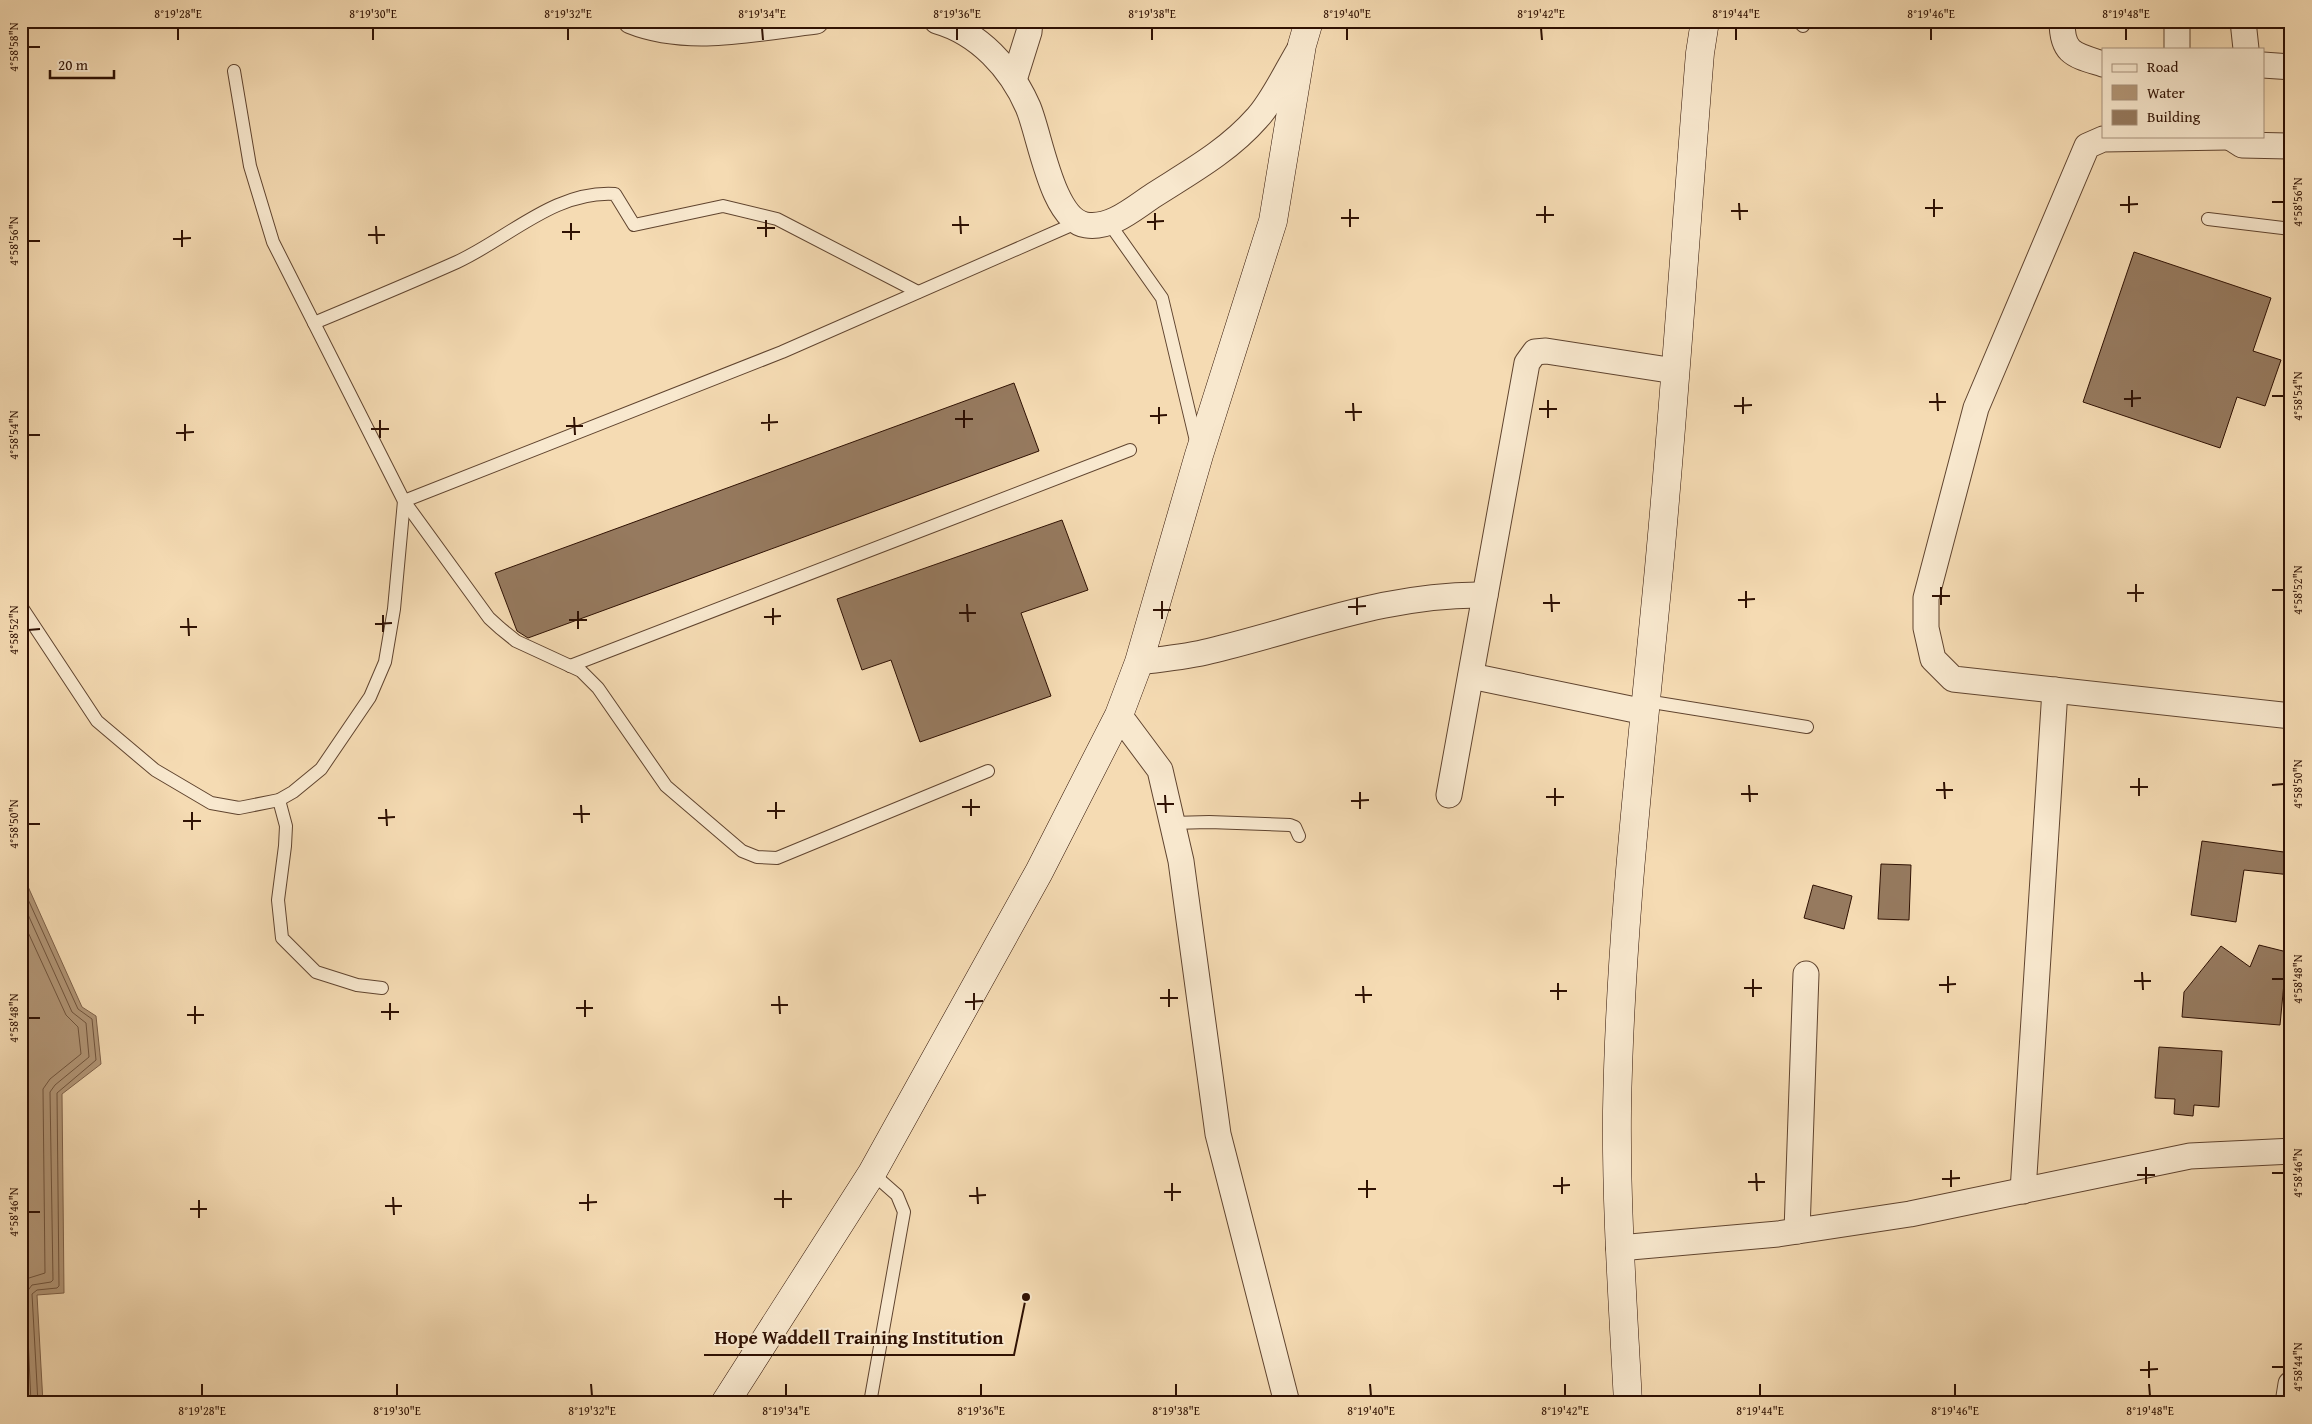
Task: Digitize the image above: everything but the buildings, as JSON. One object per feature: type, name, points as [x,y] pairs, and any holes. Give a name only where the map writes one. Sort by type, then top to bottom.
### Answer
[{"type":"street","points":[[631,21],[641,25],[685,32],[724,32],[816,21]]},
{"type":"street","points":[[938,21],[972,37],[995,56],[1014,80],[1028,108],[1052,184],[1068,214],[1076,223],[1086,225],[1109,223],[1223,150],[1258,117],[1305,33]]},
{"type":"street","points":[[1014,80],[1029,32],[1030,21]]},
{"type":"street","points":[[1628,1403],[1620,1248],[1618,1112],[1622,990],[1700,53],[1705,21]]},
{"type":"street","points":[[2062,21],[2062,40],[2067,48],[2102,64]]},
{"type":"street","points":[[2177,21],[2177,48]]},
{"type":"street","points":[[2243,21],[2246,48]]},
{"type":"street","points":[[725,1403],[872,1173],[1039,872],[1119,715],[1139,662],[1199,455],[1273,220],[1305,33]]},
{"type":"street","points":[[2264,65],[2291,67]]},
{"type":"street","points":[[2166,138],[2103,139],[2087,146],[1976,408],[1926,598],[1926,628],[1934,659],[1953,679],[2291,716]]},
{"type":"street","points":[[2230,138],[2242,145],[2291,146]]},
{"type":"street","points":[[1449,795],[1526,363],[1535,352],[1546,351],[1675,371]]},
{"type":"street","points":[[1139,662],[1208,652],[1384,604],[1449,595],[1485,596]]},
{"type":"street","points":[[1471,676],[1646,707]]},
{"type":"street","points":[[2023,1191],[2055,690]]},
{"type":"street","points":[[1119,715],[1160,770],[1181,861],[1218,1134],[1287,1403]]},
{"type":"street","points":[[1797,1231],[1806,974]]},
{"type":"street","points":[[1620,1248],[1797,1231],[1910,1214],[2190,1156],[2291,1151]]},
{"type":"street","points":[[2288,1403],[2291,1384]]},
{"type":"lane","points":[[234,70],[250,166],[273,242],[404,501],[489,618],[516,641],[582,671],[598,688],[666,786],[742,851],[757,857],[776,858],[988,771]]},
{"type":"lane","points":[[314,323],[459,261],[568,199],[600,193],[615,194],[634,225],[723,206],[777,219],[918,292]]},
{"type":"lane","points":[[2208,219],[2291,230]]},
{"type":"lane","points":[[404,501],[782,352],[1076,223]]},
{"type":"lane","points":[[1109,223],[1162,298],[1199,455]]},
{"type":"lane","points":[[570,666],[1130,450]]},
{"type":"lane","points":[[21,606],[97,721],[156,770],[212,803],[238,808],[279,800],[293,792],[321,769],[370,697],[385,662],[394,609],[404,501]]},
{"type":"lane","points":[[1646,707],[1807,726]]},
{"type":"lane","points":[[279,800],[286,826],[286,846],[278,900],[282,938],[316,972],[357,985],[382,988]]},
{"type":"lane","points":[[1172,823],[1209,822],[1290,825],[1295,827],[1299,836]]},
{"type":"lane","points":[[870,1403],[904,1212],[897,1195],[872,1173]]},
{"type":"water","points":[[21,871],[82,1007],[96,1016],[101,1064],[62,1094],[64,1293],[37,1295],[43,1403],[21,1403]]},
{"type":"place","name":"Hope Waddell Training Institution","points":[[1026,1297]]}]
